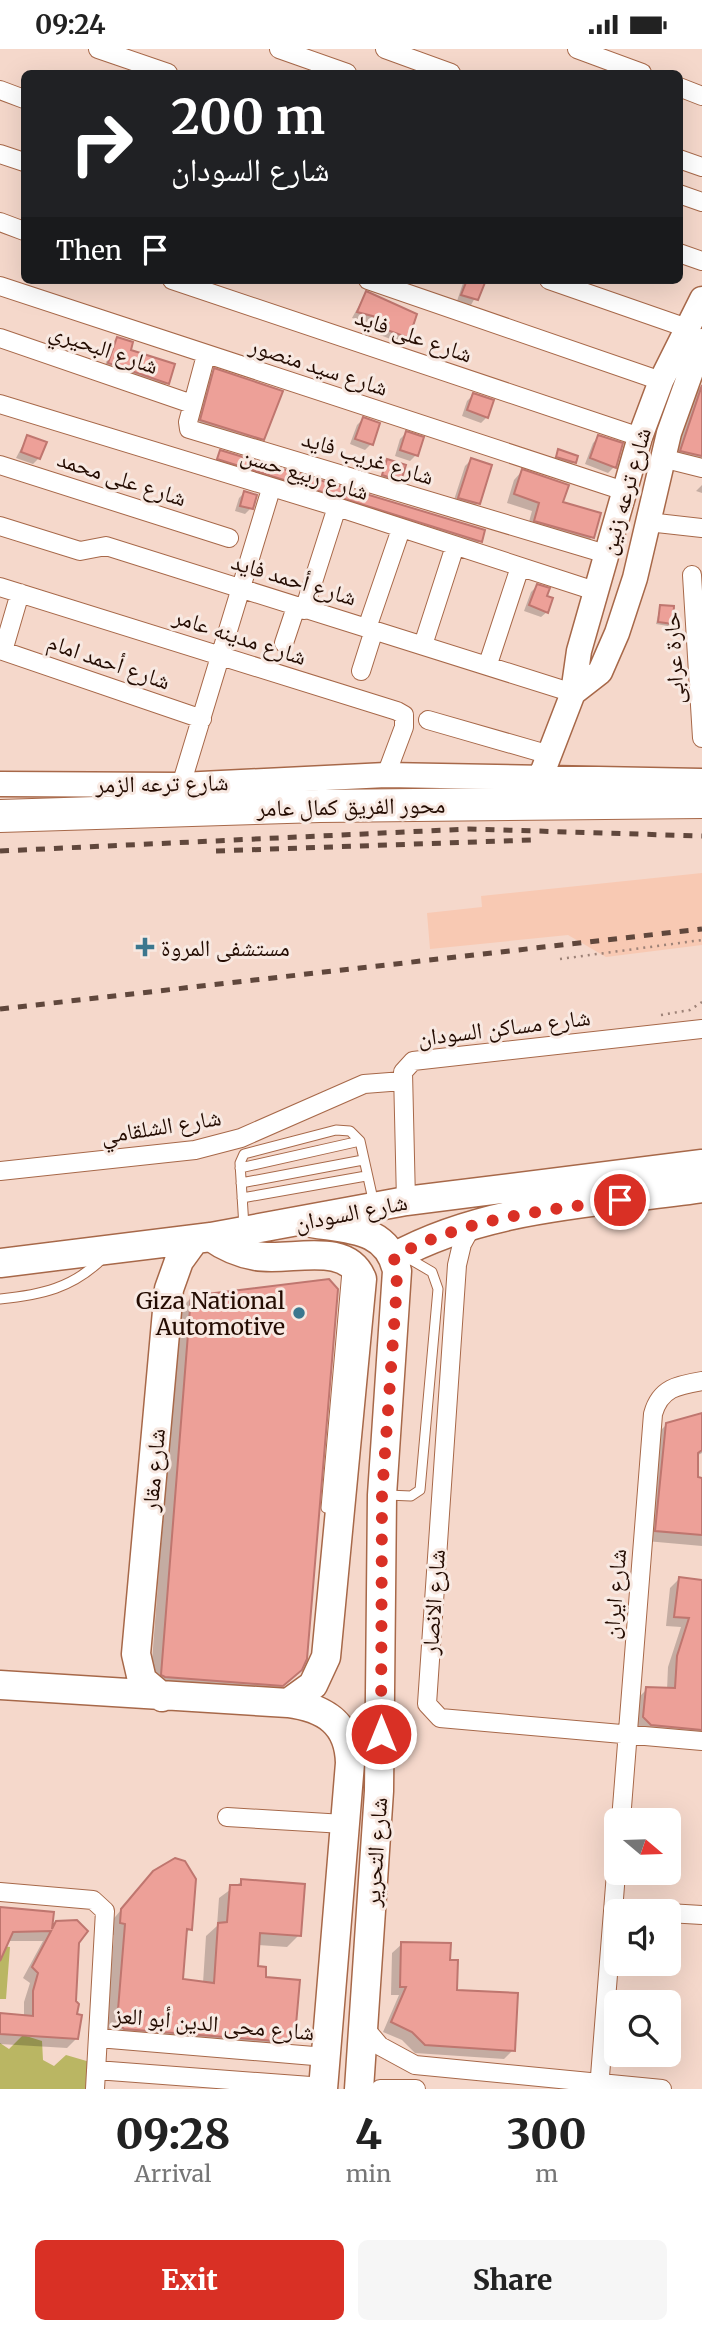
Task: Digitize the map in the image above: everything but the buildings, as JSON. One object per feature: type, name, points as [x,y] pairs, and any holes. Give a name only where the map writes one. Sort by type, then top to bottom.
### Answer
[{"type":"highway","name":"محور الفريق كمال عامر","points":[[0,816],[320,806],[702,802]]},
{"type":"highway","name":"محور الفريق كمال عامر","points":[[0,831],[541,817],[702,819]]},
{"type":"main road","name":"شارع السودان","points":[[0,1263],[203,1238],[406,1201],[702,1164]]},
{"type":"main road","name":"شارع السودان","points":[[394,1257],[433,1238],[474,1223],[702,1188]]},
{"type":"main road","points":[[301,1221],[365,1232],[387,1246],[394,1257]]},
{"type":"main road","points":[[288,1703],[313,1685],[323,1667],[346,1371],[363,1287],[359,1272],[315,1241],[301,1221]]},
{"type":"main road","points":[[203,1238],[256,1256],[341,1258]]},
{"type":"main road","name":"شارع مقار","points":[[162,1697],[142,1680],[136,1654],[169,1289],[179,1261],[203,1238]]},
{"type":"main road","points":[[0,1280],[51,1273],[97,1253]]},
{"type":"main road","name":"شارع التحرير","points":[[359,2089],[381,1734],[382,1495],[397,1284],[394,1257]]},
{"type":"main road","points":[[333,1547],[354,1516],[382,1495]]},
{"type":"main road","points":[[0,1685],[288,1703],[317,1709],[339,1724],[346,1736],[350,1763]]},
{"type":"main road","points":[[350,1763],[365,1728],[378,1728],[381,1734]]},
{"type":"main road","name":"شارع التحرير","points":[[323,2088],[350,1763]]},
{"type":"street","points":[[98,49],[159,70]]},
{"type":"street","points":[[279,49],[338,70]]},
{"type":"street","points":[[385,49],[443,70]]},
{"type":"street","points":[[577,49],[634,70]]},
{"type":"street","points":[[683,89],[702,96]]},
{"type":"street","points":[[0,90],[21,98]]},
{"type":"street","points":[[0,154],[21,161]]},
{"type":"street","points":[[683,160],[702,167]]},
{"type":"street","points":[[683,195],[702,202]]},
{"type":"street","points":[[0,222],[21,229]]},
{"type":"street","points":[[683,254],[702,261]]},
{"type":"street","name":"شارع على فايد","points":[[184,284],[640,437]]},
{"type":"street","points":[[380,284],[661,381]]},
{"type":"street","points":[[559,284],[694,334]]},
{"type":"street","name":"شارع سيد منصور","points":[[0,286],[624,491]]},
{"type":"street","name":"شارع ترعه زنين","points":[[573,693],[591,682],[607,660],[635,578],[702,299]]},
{"type":"street","name":"شارع ترعه زنين","points":[[545,766],[573,693],[577,659],[640,437],[661,381],[694,334]]},
{"type":"street","name":"شارع البحيري","points":[[0,338],[192,404]]},
{"type":"street","name":"شارع غريب فايد","points":[[206,355],[192,404],[188,424],[191,430],[606,554]]},
{"type":"street","name":"شارع ربيع حسن","points":[[0,404],[337,507],[595,591]]},
{"type":"street","points":[[662,458],[702,468]]},
{"type":"street","name":"شارع على محمد","points":[[0,465],[229,538]]},
{"type":"street","points":[[181,785],[271,489]]},
{"type":"street","points":[[284,643],[300,608],[337,507]]},
{"type":"street","points":[[648,522],[702,529]]},
{"type":"street","name":"شارع أحمد فايد","points":[[0,526],[80,551],[106,546],[488,664],[573,693]]},
{"type":"street","points":[[361,671],[401,529]]},
{"type":"street","points":[[424,645],[455,546]]},
{"type":"street","points":[[488,664],[520,567]]},
{"type":"street","name":"حارة عرابى","points":[[692,575],[700,665],[702,738]]},
{"type":"street","name":"شارع مدينه عامر","points":[[0,587],[404,715],[404,727],[386,775]]},
{"type":"street","points":[[1,651],[20,593]]},
{"type":"street","name":"شارع أحمد امام","points":[[1,651],[202,719]]},
{"type":"street","points":[[428,720],[545,766]]},
{"type":"street","name":"شارع ترعه الزمر","points":[[0,784],[181,785],[545,766],[702,781]]},
{"type":"street","name":"شارع مساكن السودان","points":[[406,1201],[403,1072],[413,1061],[702,1029]]},
{"type":"street","name":"شارع الشلقامي","points":[[0,1171],[195,1150],[241,1138],[364,1083],[403,1081]]},
{"type":"street","name":"شارع الانصار","points":[[474,1223],[462,1244],[457,1265],[427,1704],[440,1718],[702,1741]]},
{"type":"street","name":"شارع ايران","points":[[622,1808],[653,1414],[662,1395],[680,1384],[702,1381]]},
{"type":"street","points":[[227,1817],[344,1825]]},
{"type":"street","points":[[0,1892],[93,1900],[105,1910],[95,2089]]},
{"type":"street","points":[[681,1914],[702,1915]]},
{"type":"street","points":[[599,2086],[608,1976]]},
{"type":"street","points":[[362,2025],[380,2046],[415,2064],[599,2086],[662,2089]]},
{"type":"street","name":"شارع محى الدين أبو العز","points":[[98,2038],[326,2057]]},
{"type":"street","points":[[96,2070],[323,2088]]},
{"type":"street","points":[[380,2089],[416,2089]]},
{"type":"lane","points":[[244,1231],[241,1158],[248,1151],[336,1130],[350,1131],[360,1141],[374,1206]]},
{"type":"lane","points":[[240,1168],[360,1141]]},
{"type":"lane","points":[[241,1183],[363,1160]]},
{"type":"lane","points":[[242,1198],[366,1176]]},
{"type":"lane","points":[[0,1299],[40,1295],[68,1284],[97,1253]]},
{"type":"lane","points":[[382,1495],[411,1496],[420,1490],[438,1289],[436,1279],[425,1265],[411,1258],[394,1257]]},
{"type":"lane","points":[[326,1514],[338,1462]]},
{"type":"path","points":[[560,959],[702,940]]},
{"type":"path","points":[[690,1010],[702,1009]]},
{"type":"shaded area","points":[[702,873],[702,945],[606,957],[568,935],[430,949],[427,913],[482,907],[481,896]]},
{"type":"shaded area","points":[[0,1946],[10,1947],[6,1999],[0,1999]]},
{"type":"shaded area","points":[[23,2035],[42,2041],[43,2060],[54,2066],[66,2055],[90,2062],[88,2089],[0,2089],[0,2043],[9,2049]]},
{"type":"railway","points":[[0,851],[469,829],[702,836]]},
{"type":"railway","points":[[216,851],[531,840]]},
{"type":"railway","points":[[0,1009],[702,929]]},
{"type":"place","name":"مستشفى المروة","points":[[145,947]]},
{"type":"place","name":"Giza National Automotive","points":[[299,1313]]},
{"type":"route","points":[[381,1734],[382,1495],[397,1284],[394,1257],[453,1230],[493,1218],[620,1200]]}]
